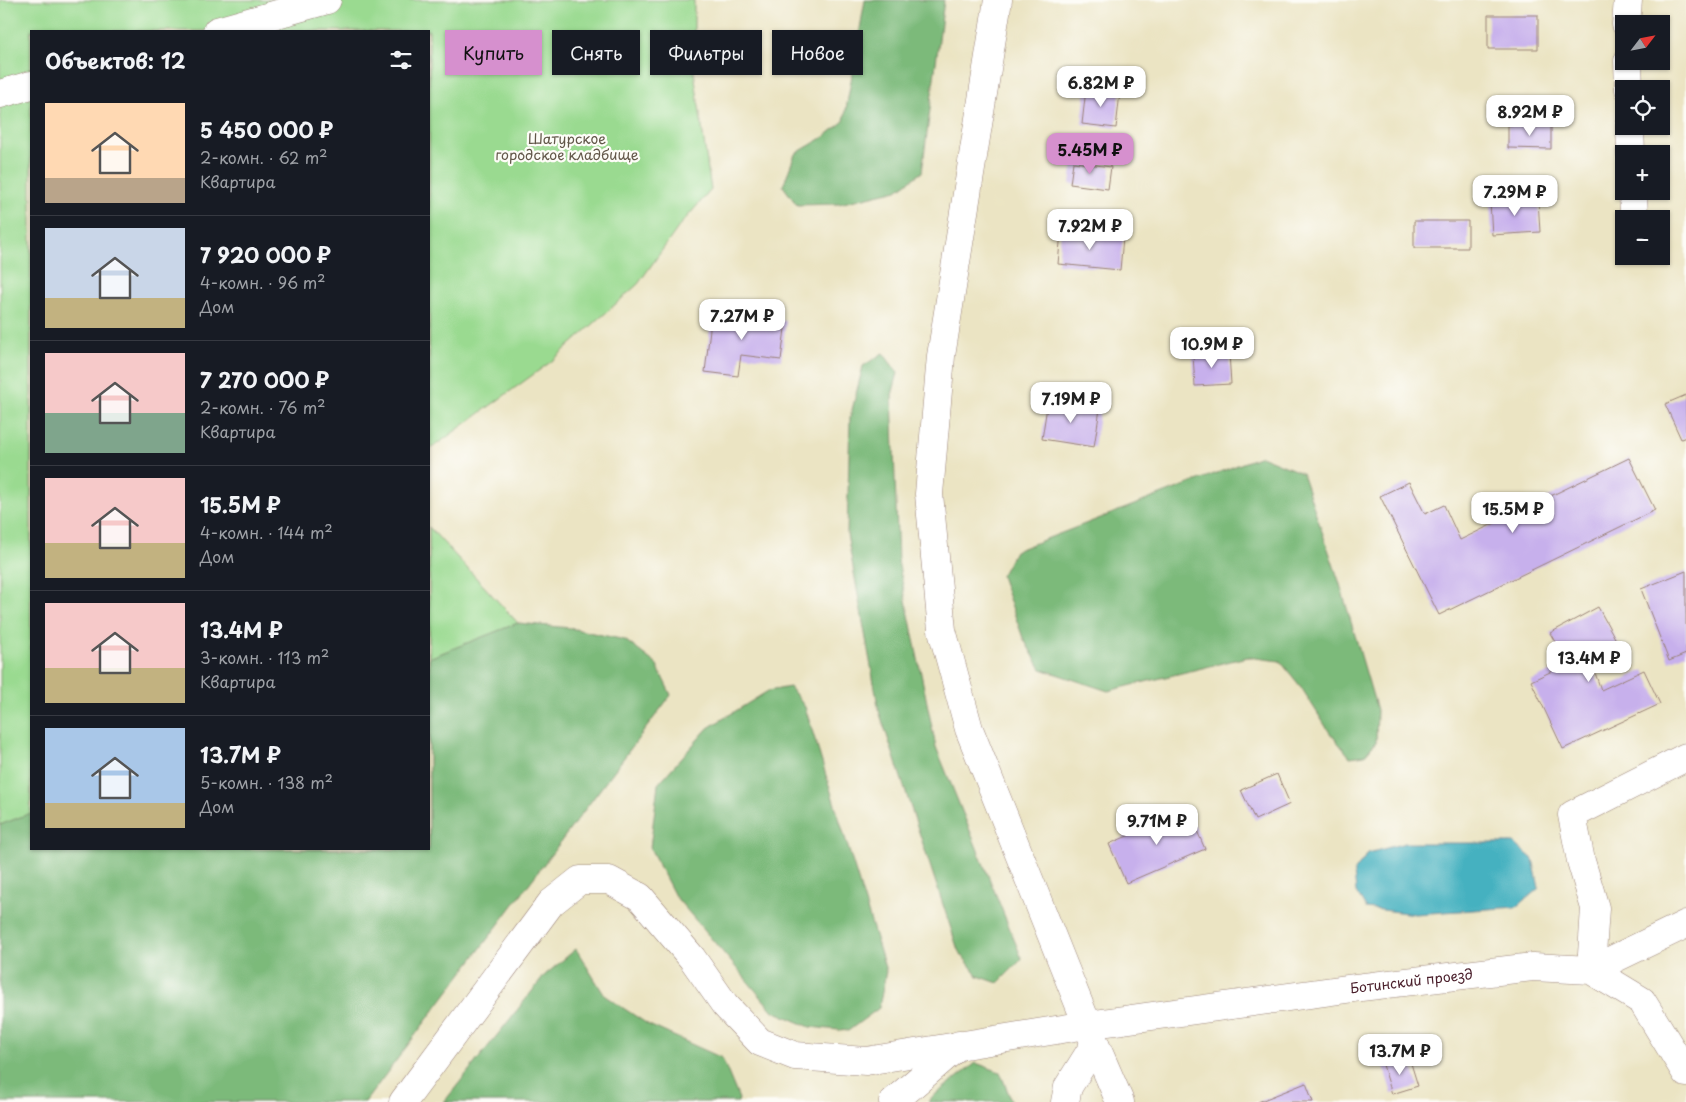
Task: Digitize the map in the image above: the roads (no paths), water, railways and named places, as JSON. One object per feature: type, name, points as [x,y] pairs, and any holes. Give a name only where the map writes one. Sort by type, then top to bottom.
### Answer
[{"type":"main road","points":[[221,30],[327,0]]},
{"type":"main road","points":[[998,0],[941,356],[928,494],[942,630],[969,729],[1091,1035],[1120,1102]]},
{"type":"main road","points":[[1627,15],[1628,0]]},
{"type":"main road","points":[[0,94],[30,85]]},
{"type":"main road","points":[[1686,757],[1572,815],[1595,908],[1591,970],[1686,924]]},
{"type":"main road","name":"Ботинский проезд","points":[[403,1102],[550,903],[580,880],[609,880],[640,897],[692,958],[725,1004],[760,1042],[795,1056],[866,1060],[959,1046],[1091,1035],[1354,988],[1533,967],[1591,970],[1642,1001],[1677,1038],[1686,1073]]},
{"type":"main road","points":[[1065,1102],[1068,1087],[1091,1035]]},
{"type":"main road","points":[[893,1102],[959,1046]]},
{"type":"water","points":[[1405,843],[1514,843],[1533,859],[1539,888],[1517,907],[1415,914],[1366,908],[1356,892],[1354,872],[1368,853]]},
{"type":"park label","name":"Шатурское городское кладбище","points":[[567,148]]}]
